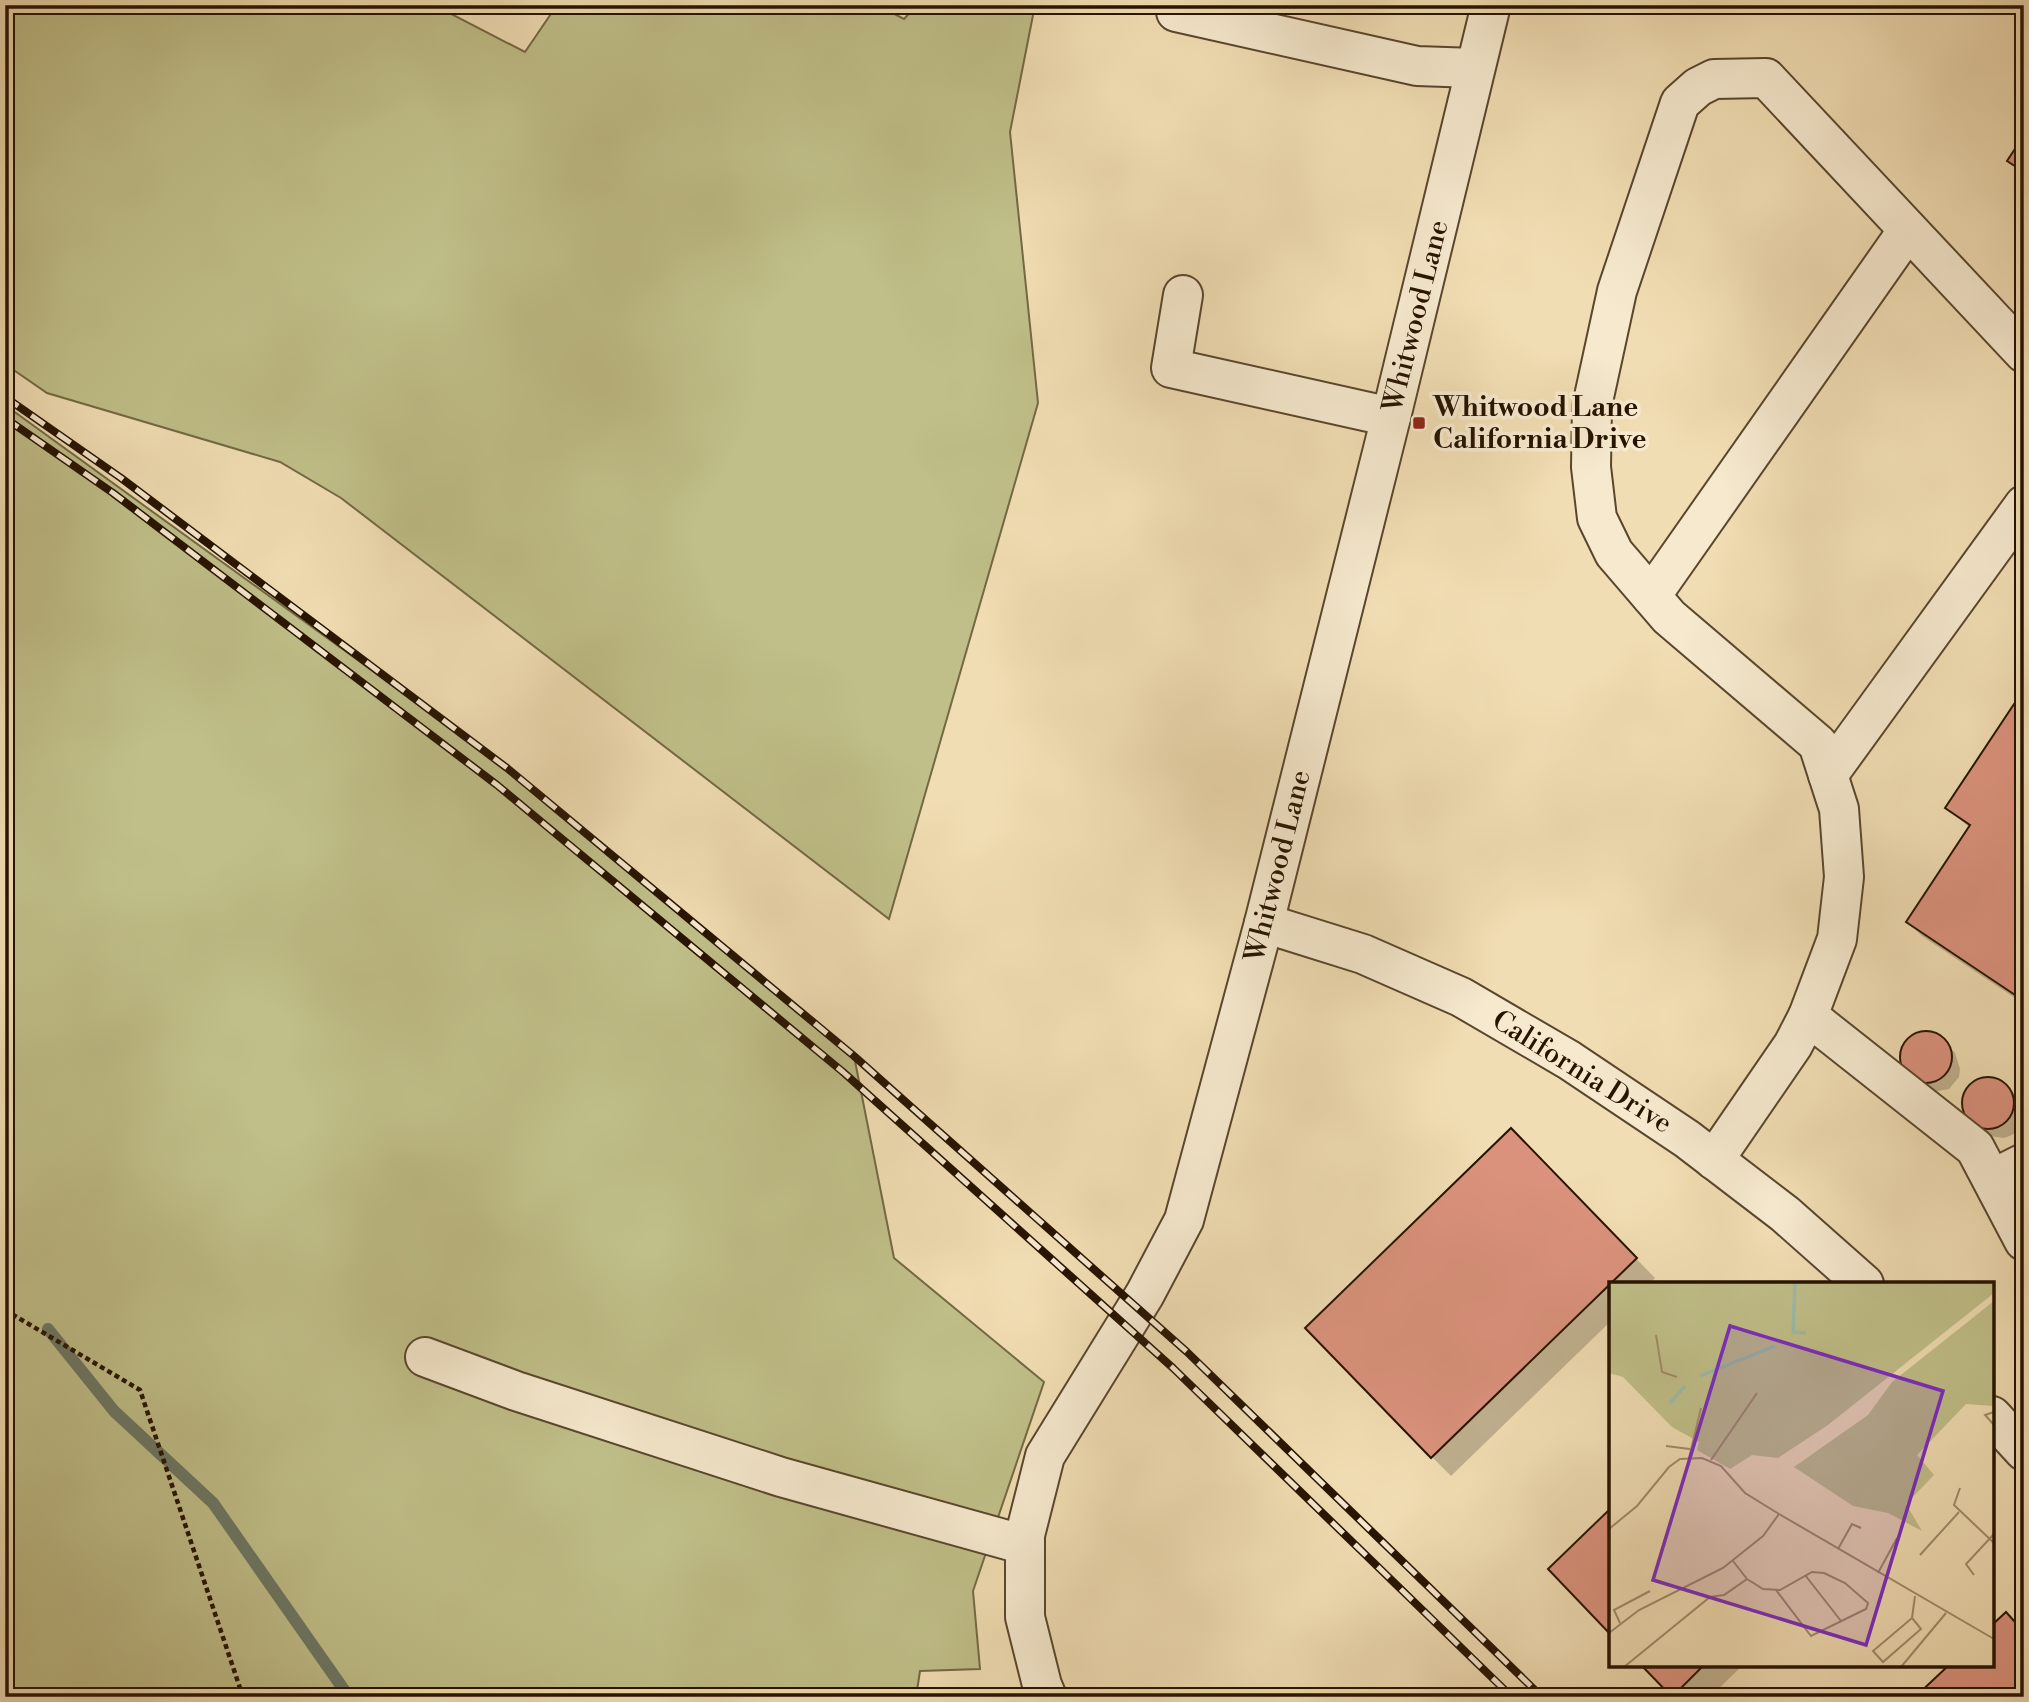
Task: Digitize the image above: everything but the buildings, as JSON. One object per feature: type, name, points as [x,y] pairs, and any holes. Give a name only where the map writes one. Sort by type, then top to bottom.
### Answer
[{"type":"street","name":"Whitwood Lane","points":[[1047,1697],[1025,1617],[1025,1535],[1045,1456],[1145,1294],[1184,1220],[1264,923],[1491,5]]},
{"type":"street","points":[[1175,12],[1417,66],[1475,68]]},
{"type":"street","points":[[1714,1160],[1793,1045],[1808,1016],[1837,939],[1844,877],[1839,809],[1818,744],[1669,617],[1614,553],[1597,518],[1591,467],[1592,405],[1617,291],[1681,103],[1698,87],[1714,79],[1766,78],[2024,353]]},
{"type":"street","points":[[1650,596],[1908,230]]},
{"type":"street","points":[[1183,295],[1171,369],[1391,417]]},
{"type":"street","points":[[1828,775],[2024,505]]},
{"type":"street","name":"California Drive","points":[[1264,923],[1363,954],[1461,997],[1569,1060],[1687,1139],[1784,1213],[1862,1282]]},
{"type":"street","points":[[1808,1016],[2008,1171],[2024,1241]]},
{"type":"street","points":[[425,1357],[516,1391],[781,1477],[1025,1545]]},
{"type":"street","points":[[1994,1418],[2024,1451]]},
{"type":"path","points":[[5,1310],[140,1390],[243,1697]]},
{"type":"shaded area","points":[[5,5],[434,5],[525,52],[557,5],[877,5],[904,19],[917,5],[1035,5],[1010,132],[1038,403],[889,919],[341,498],[280,462],[47,393],[5,364]]},
{"type":"shaded area","points":[[5,405],[507,768],[854,1056],[894,1258],[1044,1382],[973,1591],[980,1669],[920,1671],[916,1697],[5,1697]]},
{"type":"waterway","points":[[48,1329],[114,1411],[213,1503],[349,1697]]},
{"type":"railway","points":[[5,397],[121,478],[507,768],[854,1056],[1187,1352],[1542,1697]]},
{"type":"railway","points":[[5,418],[113,493],[497,785],[843,1072],[1173,1368],[1512,1697]]},
{"type":"place","name":"Whitwood Lane California Drive","points":[[1419,423]]}]
